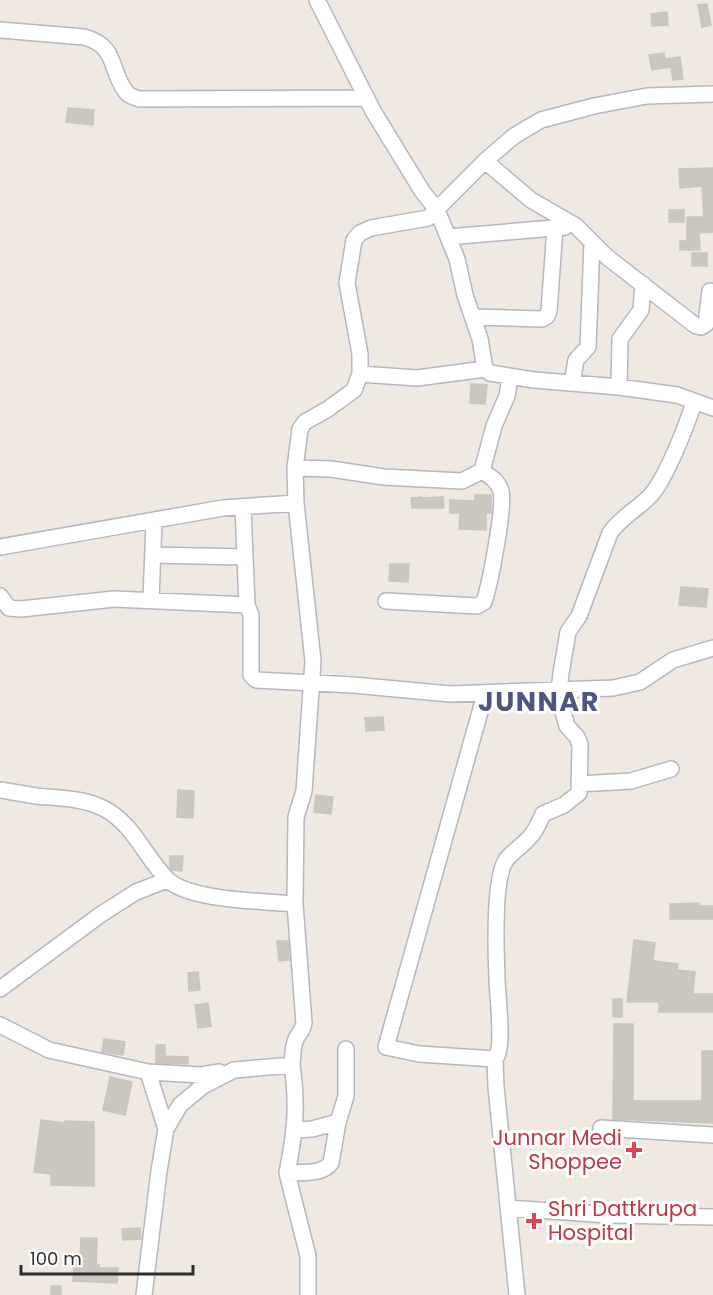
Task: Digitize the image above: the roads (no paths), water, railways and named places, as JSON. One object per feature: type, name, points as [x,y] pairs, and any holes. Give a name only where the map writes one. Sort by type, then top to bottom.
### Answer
[{"type":"street","points":[[317,0],[367,98],[422,191],[437,210],[458,259],[465,295],[480,339],[485,369],[490,373],[510,377],[677,395],[713,408]]},
{"type":"street","points":[[0,30],[84,37],[95,40],[109,55],[126,92],[139,99],[367,98]]},
{"type":"street","points":[[308,1295],[308,1256],[287,1173],[296,1130],[297,1095],[292,1065],[294,1045],[302,1032],[304,1023],[296,904],[296,817],[304,790],[313,661],[296,503],[295,468],[300,429],[305,422],[354,390],[360,374],[360,354],[347,283],[354,240],[360,233],[371,228],[428,218],[485,161],[514,136],[541,120],[594,106],[647,96],[713,94]]},
{"type":"street","points":[[485,161],[531,200],[576,226],[592,243],[696,326],[702,327],[706,324],[710,291]]},
{"type":"street","points":[[448,237],[576,226]]},
{"type":"street","points":[[474,317],[542,319],[547,316],[555,228]]},
{"type":"street","points":[[572,383],[576,360],[588,346],[592,243]]},
{"type":"street","points":[[619,387],[620,339],[641,310],[643,284]]},
{"type":"street","points":[[360,374],[417,378],[485,369]]},
{"type":"street","points":[[295,468],[331,469],[384,477],[462,481],[482,471],[494,426],[507,396],[510,377]]},
{"type":"street","points":[[516,1295],[495,1059],[499,1055],[501,1041],[496,961],[502,868],[506,860],[536,830],[543,814],[574,799],[579,794],[580,745],[577,737],[567,726],[560,691],[568,632],[579,616],[610,532],[618,522],[651,494],[678,442],[694,402]]},
{"type":"street","points":[[386,601],[477,606],[484,602],[502,509],[501,490],[494,479],[482,471]]},
{"type":"street","points":[[0,547],[223,508],[296,503]]},
{"type":"street","points":[[243,507],[247,605],[251,615],[251,675],[256,680],[450,694],[613,688],[640,682],[673,660],[713,648]]},
{"type":"street","points":[[151,600],[153,521]]},
{"type":"street","points":[[153,555],[245,556]]},
{"type":"street","points":[[0,596],[9,608],[21,609],[114,599],[247,605]]},
{"type":"street","points":[[485,694],[386,1047],[419,1054],[495,1059]]},
{"type":"street","points":[[579,784],[631,781],[671,769]]},
{"type":"street","points":[[0,790],[88,802],[106,810],[123,823],[139,841],[167,880],[179,887],[208,896],[296,904]]},
{"type":"street","points":[[0,989],[100,915],[136,892],[167,880]]},
{"type":"street","points":[[0,1025],[49,1050],[148,1072],[201,1075],[292,1065]]},
{"type":"street","points":[[287,1173],[321,1171],[331,1164],[338,1122],[346,1096],[346,1049]]},
{"type":"street","points":[[144,1295],[166,1129],[180,1106],[203,1086],[234,1070]]},
{"type":"street","points":[[148,1072],[166,1129]]},
{"type":"street","points":[[296,1130],[312,1130],[338,1122]]},
{"type":"street","points":[[601,1128],[713,1135]]},
{"type":"street","points":[[508,1208],[609,1215],[713,1217]]},
{"type":"place","name":"Junnar Medi Shoppee","points":[[634,1150]]},
{"type":"place","name":"Shri Dattkrupa Hospital","points":[[534,1221]]},
{"type":"district","name":"JUNNAR","points":[[539,702]]}]
